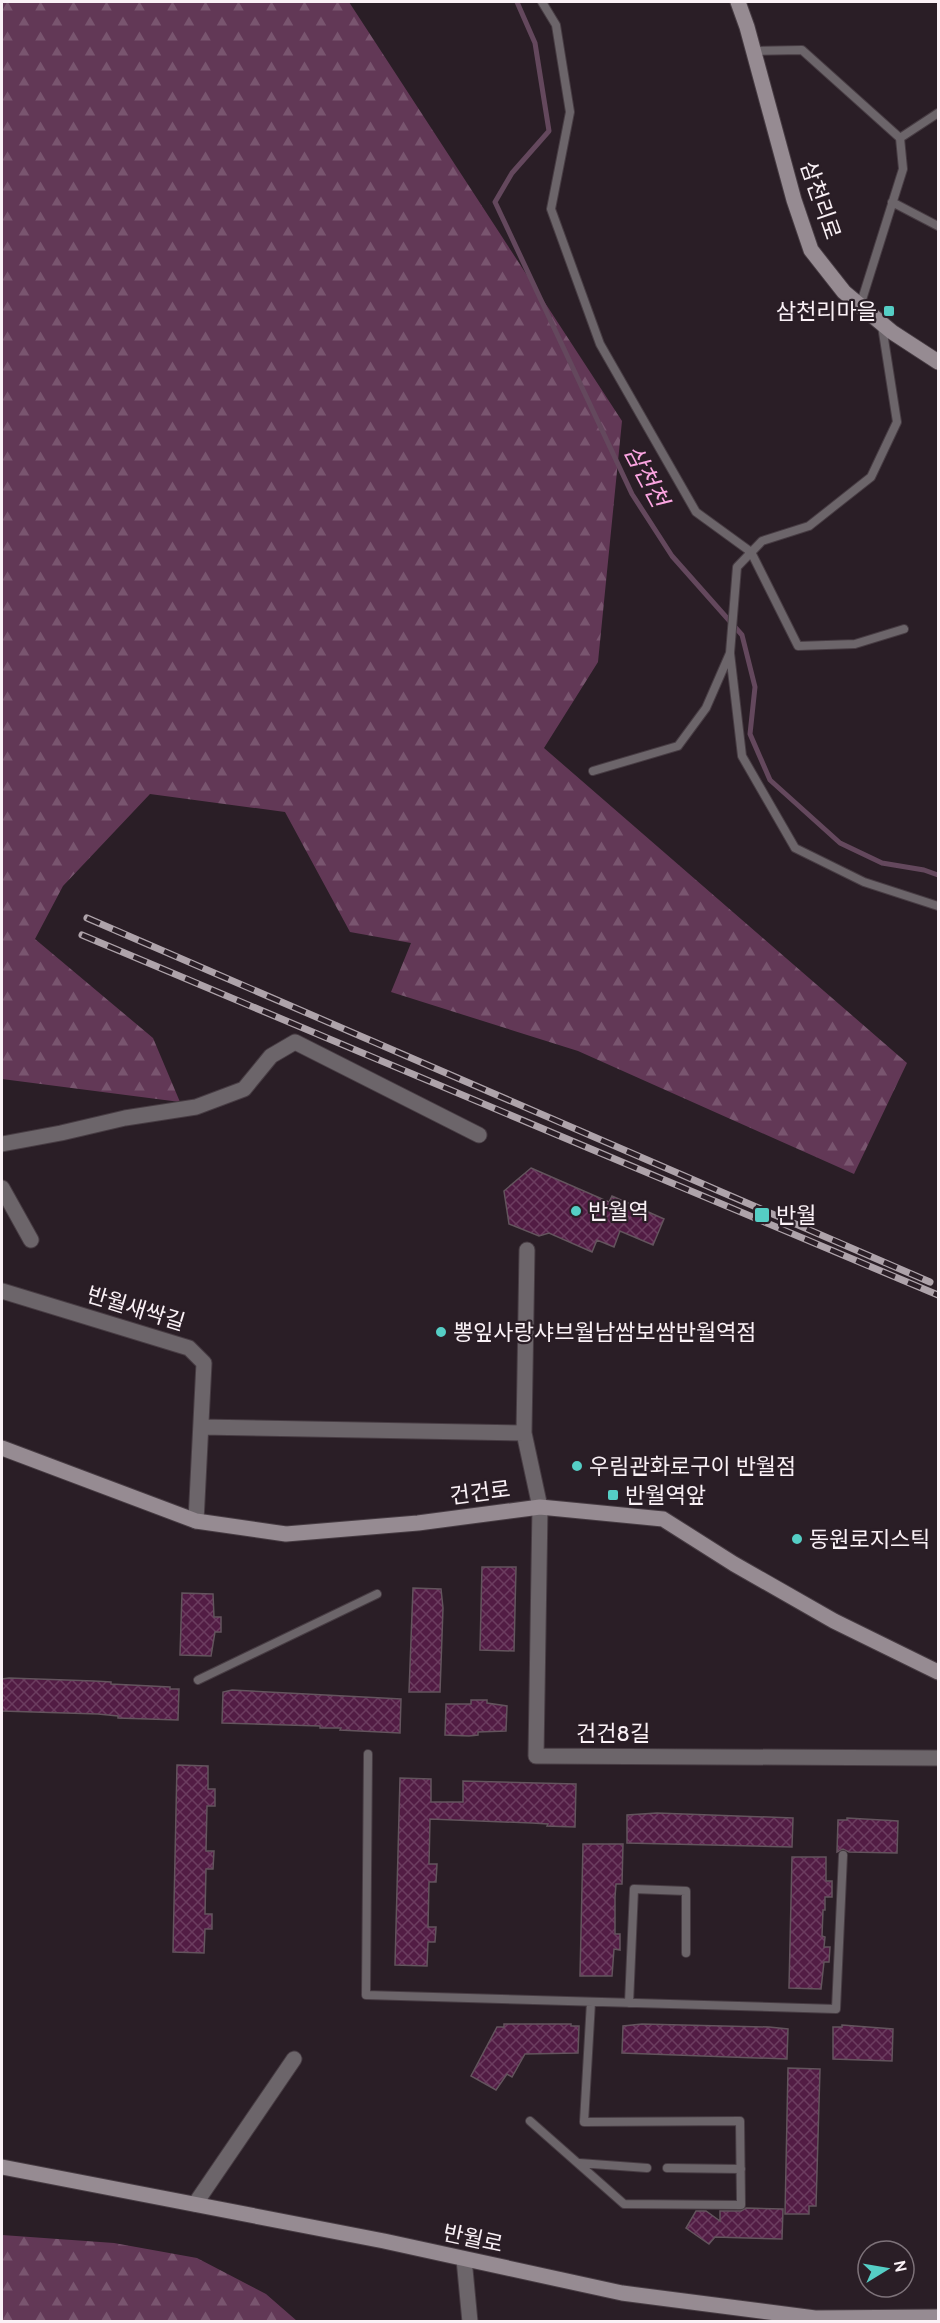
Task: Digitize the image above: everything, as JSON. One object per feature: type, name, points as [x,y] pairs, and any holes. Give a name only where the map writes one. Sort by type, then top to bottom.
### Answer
[{"type":"street","name":"삼천리로","points":[[738,2],[754,51],[794,200],[812,250],[844,292],[881,322],[939,362]]},
{"type":"street","points":[[2,1144],[125,1118],[196,1107],[244,1089],[271,1056],[295,1042],[479,1135]]},
{"type":"street","points":[[2,1188],[31,1239]]},
{"type":"street","points":[[527,1251],[524,1433],[540,1507]]},
{"type":"street","name":"반월새싹길","points":[[2,1291],[189,1348],[204,1363],[196,1521]]},
{"type":"street","points":[[201,1427],[524,1433]]},
{"type":"street","name":"건건로","points":[[2,1448],[196,1521],[286,1534],[418,1523],[540,1507],[663,1519],[734,1564],[834,1621],[939,1672]]},
{"type":"street","name":"건건8길","points":[[540,1507],[536,1756],[939,1758]]},
{"type":"street","points":[[195,2204],[294,2059]]},
{"type":"street","name":"반월로","points":[[2,2167],[195,2204],[622,2293],[815,2318],[856,2320],[939,2318]]},
{"type":"street","points":[[464,2259],[470,2322]]},
{"type":"lane","points":[[542,2],[556,25],[570,112],[551,209],[600,344],[696,512],[751,552],[798,646],[855,645],[904,629]]},
{"type":"lane","points":[[754,51],[802,51],[900,138],[903,169],[860,306]]},
{"type":"lane","points":[[900,138],[939,113]]},
{"type":"lane","points":[[892,202],[939,226]]},
{"type":"lane","points":[[881,322],[897,422],[871,477],[809,526],[762,542],[737,567],[730,653],[742,756],[795,848],[864,882],[939,906]]},
{"type":"lane","points":[[592,771],[678,746],[706,708],[730,653]]},
{"type":"lane","points":[[198,1680],[377,1594]]},
{"type":"lane","points":[[368,1754],[366,1995],[836,2009],[843,1855]]},
{"type":"lane","points":[[630,2003],[634,1889],[686,1891],[686,1953]]},
{"type":"lane","points":[[530,2121],[624,2204],[741,2205],[740,2121],[584,2122],[591,2002]]},
{"type":"lane","points":[[578,2163],[647,2168]]},
{"type":"lane","points":[[667,2168],[741,2169]]},
{"type":"green space","points":[[2,2],[349,2],[622,421],[598,662],[544,748],[907,1063],[854,1174],[578,1051],[391,992],[411,943],[350,932],[285,812],[150,794],[63,886],[35,939],[153,1038],[180,1102],[2,1079]]},
{"type":"green space","points":[[2,2235],[114,2243],[197,2258],[266,2294],[297,2321],[2,2321]]},
{"type":"building","name":"반월역","points":[[531,1168],[609,1202],[612,1196],[664,1219],[653,1245],[620,1231],[614,1247],[597,1240],[592,1252],[549,1233],[539,1236],[509,1224],[504,1191]]},
{"type":"building","points":[[482,1567],[516,1567],[514,1651],[480,1650]]},
{"type":"building","points":[[413,1588],[441,1589],[443,1608],[440,1692],[409,1692]]},
{"type":"building","points":[[182,1593],[213,1594],[214,1617],[221,1617],[221,1632],[215,1632],[211,1656],[180,1655]]},
{"type":"building","points":[[2,1679],[111,1682],[111,1684],[179,1689],[178,1720],[118,1718],[118,1716],[98,1714],[2,1711]]},
{"type":"building","points":[[232,1690],[401,1699],[400,1733],[340,1730],[341,1728],[320,1728],[320,1726],[222,1723],[223,1692]]},
{"type":"building","points":[[471,1700],[487,1700],[487,1703],[507,1706],[506,1731],[478,1732],[478,1735],[469,1736],[445,1735],[446,1704],[471,1704]]},
{"type":"building","points":[[177,1765],[208,1766],[208,1789],[215,1789],[215,1806],[207,1806],[206,1851],[214,1851],[213,1869],[206,1869],[205,1914],[212,1914],[212,1929],[205,1929],[204,1953],[173,1952]]},
{"type":"building","points":[[400,1778],[431,1779],[431,1802],[463,1802],[463,1781],[576,1784],[575,1827],[430,1819],[429,1864],[437,1864],[436,1882],[429,1882],[428,1927],[436,1927],[435,1942],[428,1942],[427,1966],[395,1965]]},
{"type":"building","points":[[657,1813],[793,1818],[792,1847],[627,1843],[627,1815]]},
{"type":"building","points":[[847,1818],[898,1821],[897,1853],[849,1852],[843,1849],[837,1852],[838,1820],[847,1820]]},
{"type":"building","points":[[583,1844],[623,1844],[622,1884],[616,1884],[615,1897],[615,1934],[620,1934],[620,1950],[614,1949],[612,1976],[580,1976]]},
{"type":"building","points":[[792,1857],[826,1857],[826,1881],[832,1881],[832,1897],[825,1897],[825,1910],[823,1910],[824,1947],[830,1947],[829,1962],[824,1962],[821,1989],[789,1988]]},
{"type":"building","points":[[504,2024],[579,2026],[578,2053],[525,2054],[512,2077],[507,2074],[496,2090],[471,2076],[497,2027],[504,2027]]},
{"type":"building","points":[[642,2024],[788,2029],[787,2059],[622,2053],[623,2026]]},
{"type":"building","points":[[842,2025],[893,2029],[892,2061],[833,2059],[833,2027],[842,2027]]},
{"type":"building","points":[[788,2068],[820,2069],[816,2206],[809,2206],[809,2214],[785,2214]]},
{"type":"building","points":[[746,2208],[783,2209],[782,2239],[715,2237],[709,2244],[686,2228],[696,2211],[706,2211],[720,2221],[720,2211],[741,2211]]},
{"type":"waterway","name":"삼천천","points":[[517,2],[535,43],[549,131],[512,173],[495,202],[632,494],[672,556],[742,635],[755,687],[750,734],[770,780],[840,843],[882,863],[924,870],[938,875]]},
{"type":"railway","points":[[87,918],[930,1282]]},
{"type":"railway","points":[[82,935],[938,1295]]},
{"type":"place","name":"삼천리마을","points":[[889,311]]},
{"type":"place","name":"반월역","points":[[576,1211]]},
{"type":"place","name":"반월","points":[[762,1215]]},
{"type":"place","name":"뽕잎사랑샤브월남쌈보쌈반월역점","points":[[441,1332]]},
{"type":"place","name":"우림관화로구이 반월점","points":[[577,1466]]},
{"type":"place","name":"반월역앞","points":[[613,1495]]},
{"type":"place","name":"동원로지스틱","points":[[797,1539]]}]
